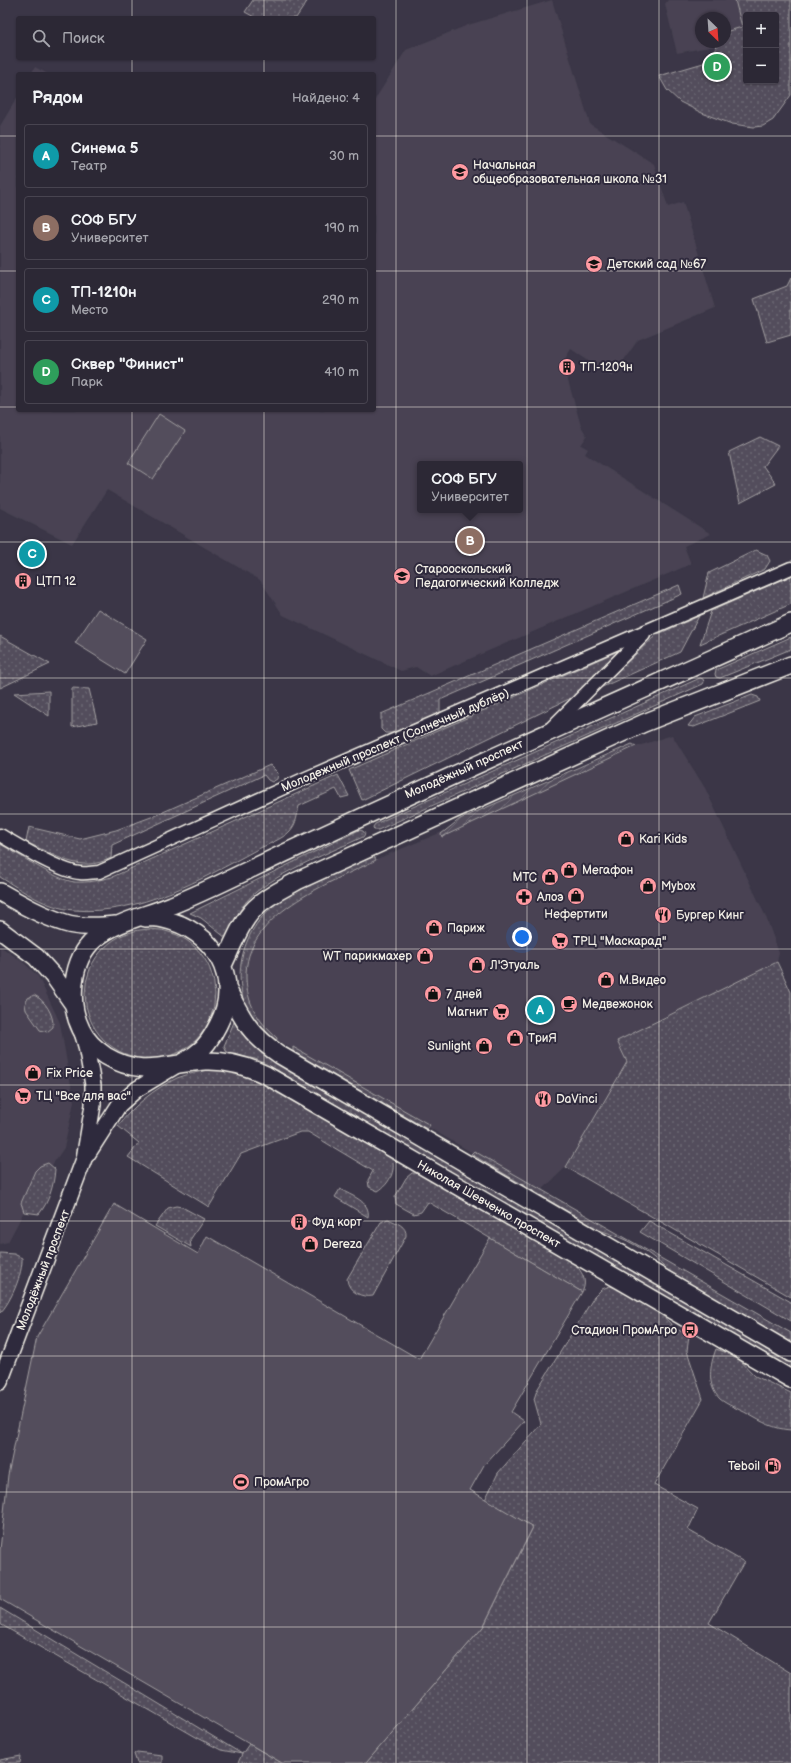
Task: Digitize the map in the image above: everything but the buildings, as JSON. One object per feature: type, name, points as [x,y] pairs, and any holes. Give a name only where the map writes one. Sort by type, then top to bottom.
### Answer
[{"type":"main road","name":"Молодёжный проспект","points":[[138,918],[162,918],[188,928],[206,941],[215,951],[223,965],[228,990],[224,1014],[213,1036],[199,1052],[177,1065],[138,1069],[119,1063],[99,1051],[81,1029],[74,1005],[74,984],[79,960],[92,941],[115,925],[174,904],[549,730],[791,623]]},
{"type":"main road","points":[[223,965],[245,922],[255,908],[269,897],[297,881],[644,723],[791,665]]},
{"type":"main road","points":[[0,892],[33,910],[66,923],[89,926],[115,925]]},
{"type":"main road","points":[[0,930],[36,957],[55,978],[74,1005]]},
{"type":"main road","name":"Николая Шевченко проспект","points":[[228,990],[248,1028],[260,1042],[280,1055],[791,1353]]},
{"type":"main road","name":"Николая Шевченко проспект","points":[[177,1065],[205,1061],[228,1062],[249,1067],[266,1075],[791,1379]]},
{"type":"street","name":"Молодежный проспект (Солнечный дублёр)","points":[[0,835],[28,851],[62,867],[79,873],[99,872],[299,781],[791,568]]},
{"type":"street","points":[[549,730],[649,630]]},
{"type":"street","name":"Молодёжный проспект","points":[[0,1382],[84,1159],[93,1105],[93,1085],[86,1046],[81,1029]]},
{"type":"street","name":"Молодёжный проспект","points":[[84,1159],[119,1105],[137,1089],[177,1065]]},
{"type":"shaded area","points":[[253,0],[308,0],[297,16],[252,16],[245,12]]},
{"type":"shaded area","points":[[552,0],[590,124],[654,164],[668,207],[683,202],[715,308],[638,340],[612,377],[571,349],[558,370],[567,377],[581,426],[587,436],[581,445],[588,449],[585,454],[711,534],[684,546],[691,564],[430,676],[416,667],[401,671],[283,615],[260,580],[107,490],[72,544],[0,508],[0,126],[16,99],[16,412],[376,412],[376,98],[406,50],[468,25]]},
{"type":"shaded area","points":[[668,0],[740,0],[742,27],[731,30],[731,12],[695,12],[695,48],[704,48],[677,53],[665,4]]},
{"type":"shaded area","points":[[735,0],[791,0],[791,95],[773,120],[763,126],[754,127],[732,124],[702,113],[680,102],[667,90],[659,76],[717,59],[716,48],[731,48],[731,30],[742,27]]},
{"type":"shaded area","points":[[35,67],[44,72],[32,72]]},
{"type":"shaded area","points":[[791,278],[791,335],[767,342],[754,299],[787,286]]},
{"type":"shaded area","points":[[159,414],[185,431],[153,479],[128,463]]},
{"type":"shaded area","points":[[760,437],[778,446],[763,466],[776,484],[740,503],[729,452]]},
{"type":"shaded area","points":[[756,550],[767,555],[770,561],[765,569],[703,598],[709,573]]},
{"type":"shaded area","points":[[791,576],[791,604],[700,644],[711,611]]},
{"type":"shaded area","points":[[679,585],[682,594],[440,700],[440,713],[392,733],[385,733],[381,729],[381,714]]},
{"type":"shaded area","points":[[98,609],[147,639],[125,674],[75,643]]},
{"type":"shaded area","points":[[699,616],[680,652],[600,688],[656,635]]},
{"type":"shaded area","points":[[0,636],[50,664],[0,688]]},
{"type":"shaded area","points":[[791,637],[791,649],[720,678],[716,677],[716,670]]},
{"type":"shaded area","points":[[618,651],[573,697],[362,800],[349,770]]},
{"type":"shaded area","points":[[700,678],[703,679],[703,684],[378,830],[374,830],[373,827],[375,824]]},
{"type":"shaded area","points":[[72,688],[89,689],[97,722],[72,727]]},
{"type":"shaded area","points":[[49,691],[49,716],[14,693]]},
{"type":"shaded area","points":[[752,695],[758,697],[760,701],[694,727],[688,726],[695,717]]},
{"type":"shaded area","points":[[672,735],[705,788],[766,917],[779,953],[777,962],[618,1041],[627,1062],[566,1167],[540,1192],[272,1037],[252,1012],[242,971],[248,947],[265,921],[291,898],[367,863],[459,825],[617,753]]},
{"type":"shaded area","points":[[632,744],[636,746],[442,837],[441,834],[460,819]]},
{"type":"shaded area","points":[[270,765],[278,773],[277,779],[272,782],[264,775],[112,845],[111,858],[99,862],[88,864],[68,861],[26,842],[29,827],[80,839],[116,830],[154,816]]},
{"type":"shaded area","points":[[338,775],[349,796],[341,798],[336,789],[299,806],[294,825],[283,837],[192,883],[145,901],[122,907],[98,910],[64,909],[35,898],[0,877],[0,844],[47,872],[67,880],[85,882],[112,877]]},
{"type":"shaded area","points":[[359,830],[363,831],[365,834],[363,837],[280,876],[251,896],[242,907],[226,938],[201,918],[190,913]]},
{"type":"shaded area","points":[[374,856],[376,860],[314,891],[274,918],[259,936],[249,955],[246,978],[251,1004],[264,1025],[277,1038],[276,1043],[255,1025],[247,1009],[242,993],[240,976],[246,943],[254,928],[265,914],[278,902],[295,892]]},
{"type":"shaded area","points":[[150,929],[163,930],[175,934],[196,948],[210,969],[214,981],[214,1007],[210,1019],[196,1040],[175,1054],[163,1058],[150,1059],[137,1058],[125,1054],[104,1040],[90,1019],[86,1007],[85,994],[86,981],[90,969],[104,948],[125,934],[137,930]]},
{"type":"shaded area","points":[[0,946],[24,963],[38,976],[60,1023],[74,1102],[64,1148],[38,1185],[8,1242],[0,1244]]},
{"type":"shaded area","points":[[777,962],[791,992],[791,1297],[566,1167],[627,1062],[617,1041]]},
{"type":"shaded area","points":[[34,995],[42,1000],[48,1008],[52,1018],[53,1027],[47,1032],[40,1030],[26,1010],[25,1004],[28,998]]},
{"type":"shaded area","points":[[234,1022],[249,1041],[261,1052],[281,1066],[791,1361],[791,1370],[266,1064],[255,1059],[231,1054],[226,1051],[224,1046]]},
{"type":"shaded area","points":[[293,1047],[430,1125],[427,1129],[293,1052]]},
{"type":"shaded area","points":[[210,1069],[238,1072],[258,1080],[390,1156],[393,1170],[389,1180],[378,1191],[369,1187],[368,1180],[373,1171],[308,1132],[300,1132],[241,1154],[209,1207],[128,1157],[139,1143],[118,1126],[130,1112],[144,1099],[168,1082]]},
{"type":"shaded area","points":[[474,1151],[791,1333],[791,1343],[667,1270],[652,1256],[636,1246],[599,1230],[471,1154]]},
{"type":"shaded area","points":[[48,1163],[55,1169],[52,1187],[46,1204],[39,1214],[24,1212],[21,1203],[35,1171],[40,1166]]},
{"type":"shaded area","points":[[412,1173],[419,1173],[573,1262],[583,1276],[584,1288],[582,1292],[428,1202],[421,1212],[414,1214],[396,1204],[395,1197],[406,1178]]},
{"type":"shaded area","points":[[340,1189],[363,1203],[368,1211],[368,1217],[335,1197]]},
{"type":"shaded area","name":"ПромАгро","points":[[114,1204],[198,1254],[207,1236],[419,1359],[490,1238],[582,1292],[511,1412],[524,1421],[484,1465],[470,1490],[533,1527],[483,1627],[366,1763],[282,1763],[0,1599],[0,1550],[8,1475],[37,1337]]},
{"type":"shaded area","points":[[176,1206],[182,1207],[204,1219],[190,1240],[191,1247],[155,1226],[168,1208]]},
{"type":"shaded area","points":[[388,1219],[403,1227],[406,1236],[373,1296],[360,1295],[353,1291],[348,1284],[347,1279],[381,1222]]},
{"type":"shaded area","points":[[649,1221],[791,1302],[791,1321],[640,1232]]},
{"type":"shaded area","points":[[0,1253],[14,1254],[22,1258],[22,1264],[16,1287],[0,1313]]},
{"type":"shaded area","points":[[610,1286],[645,1302],[683,1333],[689,1336],[687,1351],[703,1399],[654,1485],[698,1509],[688,1530],[744,1562],[709,1623],[791,1673],[791,1763],[366,1763],[483,1627],[533,1527],[485,1500],[498,1473],[541,1424],[534,1399],[537,1390],[594,1297],[602,1289]]},
{"type":"shaded area","points":[[716,1349],[736,1356],[755,1376],[791,1393],[791,1430],[768,1425],[720,1399],[713,1388],[710,1375]]},
{"type":"shaded area","points":[[0,1608],[242,1754],[221,1750],[196,1737],[0,1624]]},
{"type":"shaded area","points":[[249,1744],[282,1763],[238,1763]]},
{"type":"shaded area","points":[[137,1752],[162,1755],[162,1763],[137,1763],[134,1754]]},
{"type":"shaded area","points":[[21,1756],[20,1763],[0,1763],[0,1760]]},
{"type":"place","name":"Сквер \"Финист\"","points":[[717,67]]},
{"type":"place","name":"Начальная общеобразовательная школа №31","points":[[460,172]]},
{"type":"place","name":"Детский сад №67","points":[[594,264]]},
{"type":"place","name":"ТП-1209н","points":[[567,367]]},
{"type":"place","name":"СОФ БГУ","points":[[470,541]]},
{"type":"place","name":"ТП-1210н","points":[[32,554]]},
{"type":"place","name":"Старооскольский Педагогический Колледж","points":[[402,576]]},
{"type":"place","name":"ЦТП 12","points":[[23,581]]},
{"type":"place","name":"Kari Kids","points":[[626,839]]},
{"type":"place","name":"Мегафон","points":[[569,870]]},
{"type":"place","name":"МТС","points":[[550,877]]},
{"type":"place","name":"Mybox","points":[[648,886]]},
{"type":"place","name":"Нефертити","points":[[576,896]]},
{"type":"place","name":"Алоэ","points":[[524,897]]},
{"type":"place","name":"Бургер Кинг","points":[[663,915]]},
{"type":"place","name":"Париж","points":[[434,928]]},
{"type":"place","name":"ТРЦ \"Маскарад\"","points":[[560,941]]},
{"type":"place","name":"WT парикмахер","points":[[425,956]]},
{"type":"place","name":"Л'Этуаль","points":[[477,965]]},
{"type":"place","name":"М.Видео","points":[[606,980]]},
{"type":"place","name":"7 дней","points":[[433,994]]},
{"type":"place","name":"Медвежонок","points":[[569,1004]]},
{"type":"place","name":"Синема 5","points":[[540,1010]]},
{"type":"place","name":"Магнит","points":[[501,1012]]},
{"type":"place","name":"ТриЯ","points":[[515,1038]]},
{"type":"place","name":"Sunlight","points":[[484,1046]]},
{"type":"place","name":"Fix Price","points":[[33,1073]]},
{"type":"place","name":"ТЦ \"Все для вас\"","points":[[23,1096]]},
{"type":"place","name":"DaVinci","points":[[543,1099]]},
{"type":"place","name":"Фуд корт","points":[[299,1222]]},
{"type":"place","name":"Dereza","points":[[310,1244]]},
{"type":"place","name":"Стадион ПромАгро","points":[[690,1330]]},
{"type":"place","name":"Teboil","points":[[773,1466]]},
{"type":"place","name":"ПромАгро","points":[[241,1482]]}]
